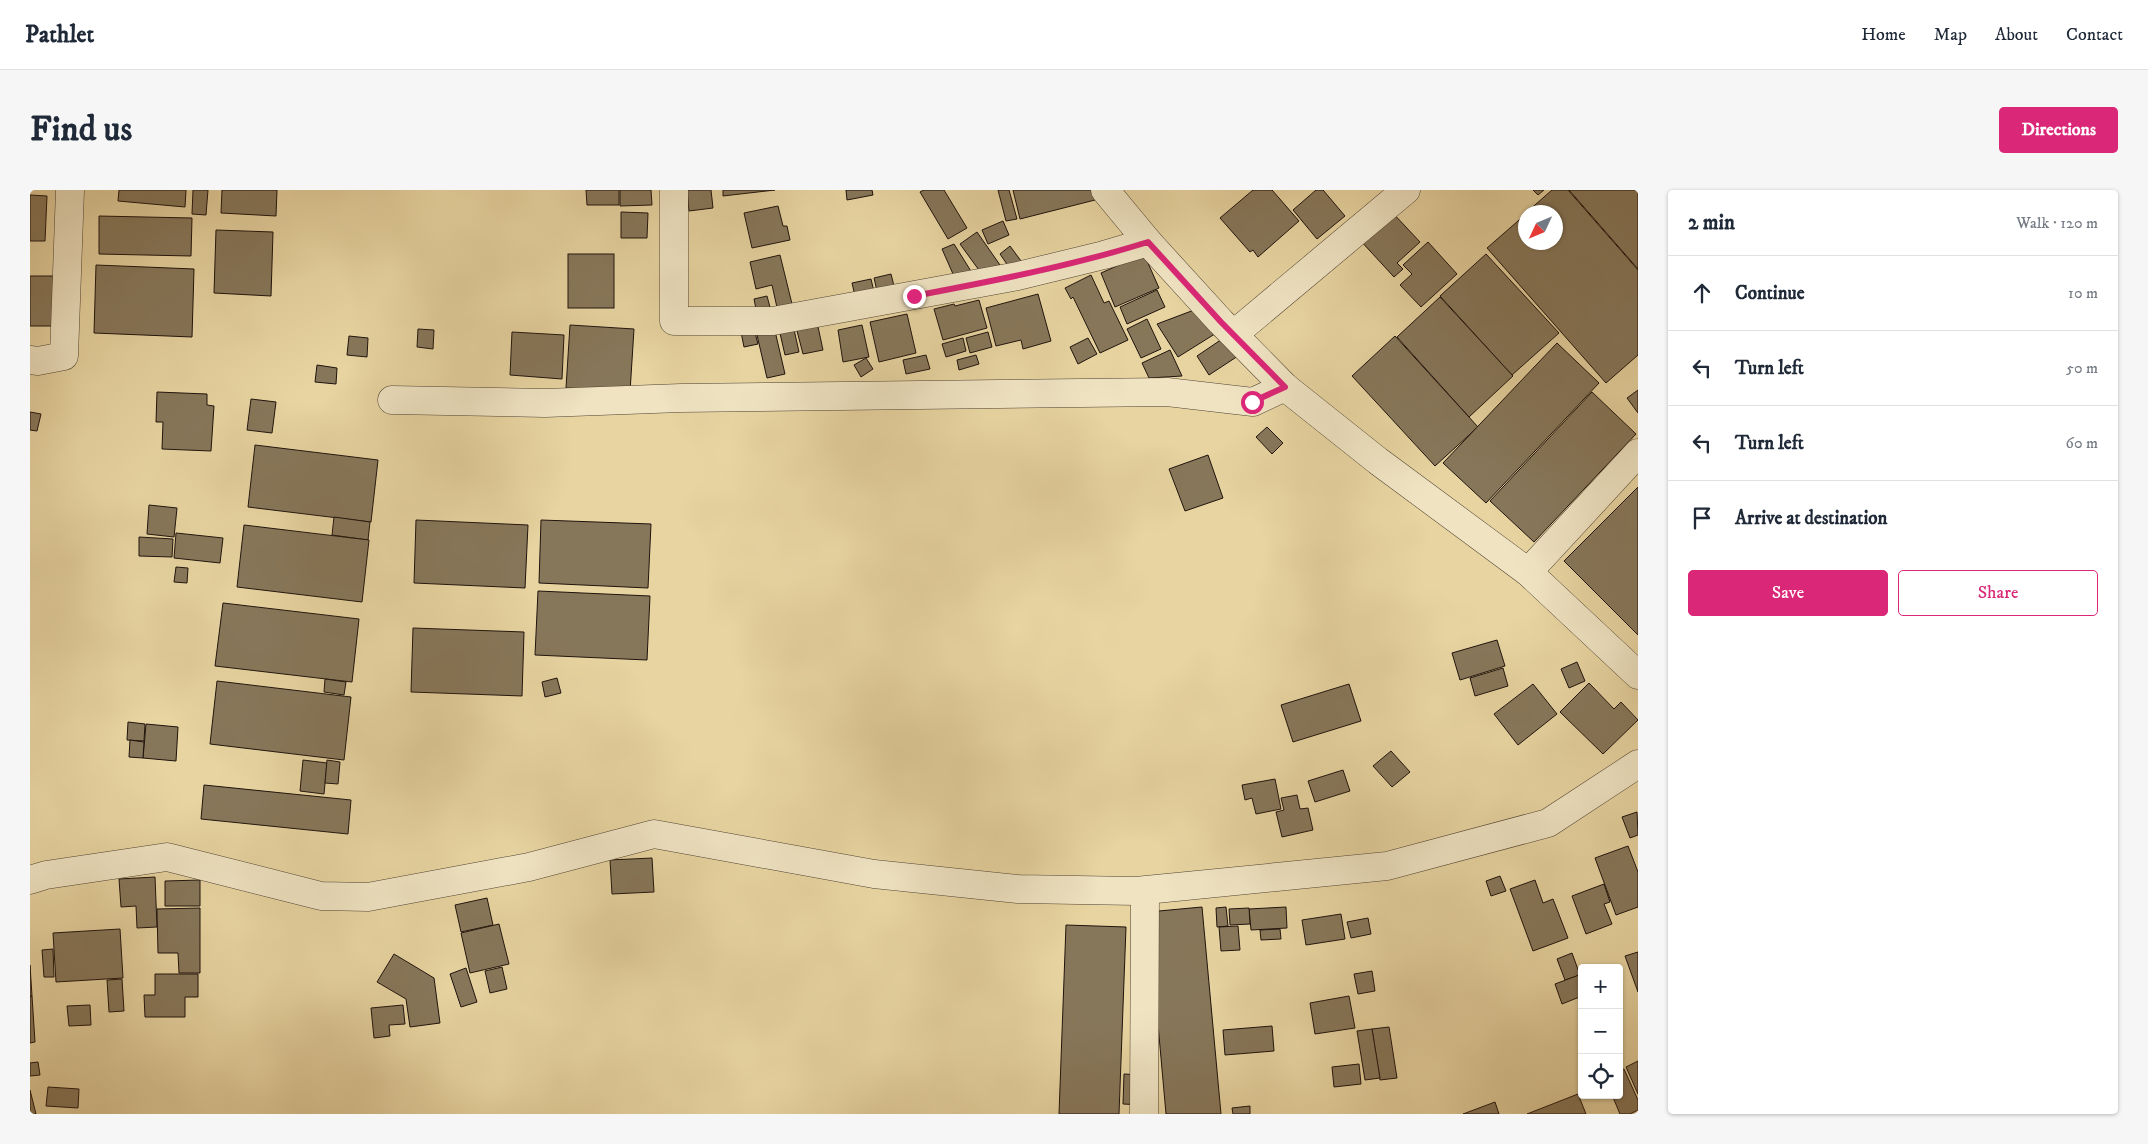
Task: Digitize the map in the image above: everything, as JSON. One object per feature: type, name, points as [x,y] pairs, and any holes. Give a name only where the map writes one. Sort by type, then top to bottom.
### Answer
[{"type":"street","points":[[30,360],[38,361],[64,356],[70,190]]},
{"type":"street","points":[[674,190],[674,321],[773,321],[1018,276],[1148,242]]},
{"type":"street","points":[[1105,190],[1148,242],[1285,387],[1378,461],[1528,572],[1638,676]]},
{"type":"street","points":[[1234,334],[1406,190]]},
{"type":"street","points":[[392,400],[545,402],[681,398],[1167,392],[1252,402],[1285,387]]},
{"type":"street","points":[[1528,572],[1638,453]]},
{"type":"street","points":[[30,880],[46,875],[167,857],[322,896],[368,898],[529,867],[654,834],[874,874],[1018,889],[1145,891],[1387,866],[1548,823],[1638,764]]},
{"type":"street","points":[[1144,1114],[1145,891]]},
{"type":"building","points":[[119,190],[186,190],[185,207],[118,201]]},
{"type":"building","points":[[193,190],[208,190],[206,215],[192,214]]},
{"type":"building","points":[[222,190],[277,190],[276,216],[221,213]]},
{"type":"building","points":[[586,190],[619,190],[619,205],[587,205]]},
{"type":"building","points":[[620,190],[651,190],[652,205],[620,206]]},
{"type":"building","points":[[687,190],[711,190],[713,208],[689,211]]},
{"type":"building","points":[[723,190],[775,190],[723,196]]},
{"type":"building","points":[[846,190],[872,190],[873,195],[847,200]]},
{"type":"building","points":[[924,190],[944,190],[967,228],[948,239],[920,192]]},
{"type":"building","points":[[998,190],[1009,190],[1017,219],[1006,221]]},
{"type":"building","points":[[1013,190],[1093,190],[1099,199],[1020,219]]},
{"type":"building","points":[[1253,190],[1272,190],[1299,221],[1258,257],[1253,250],[1250,252],[1220,218]]},
{"type":"building","points":[[1316,190],[1323,190],[1345,216],[1317,239],[1293,210]]},
{"type":"building","points":[[1533,190],[1544,190],[1538,195]]},
{"type":"building","points":[[1552,190],[1568,190],[1638,270],[1638,355],[1606,383],[1487,248],[1518,221],[1518,250],[1563,250],[1563,205],[1535,205]]},
{"type":"building","points":[[1569,190],[1638,190],[1638,269]]},
{"type":"building","points":[[30,195],[47,196],[45,241],[30,241]]},
{"type":"building","points":[[778,206],[783,226],[787,226],[790,240],[752,248],[744,213]]},
{"type":"building","points":[[1390,210],[1420,242],[1397,263],[1403,269],[1394,277],[1359,239]]},
{"type":"building","points":[[621,212],[648,213],[647,238],[621,238]]},
{"type":"building","points":[[99,216],[192,218],[191,256],[99,254]]},
{"type":"building","points":[[1003,221],[1009,235],[988,244],[982,230]]},
{"type":"building","points":[[216,230],[273,232],[271,296],[214,293]]},
{"type":"building","points":[[977,232],[1000,265],[984,277],[960,244]]},
{"type":"building","points":[[1428,242],[1457,274],[1421,307],[1400,285],[1412,274],[1403,265]]},
{"type":"building","points":[[954,244],[974,276],[957,283],[942,249]]},
{"type":"building","points":[[1010,246],[1024,265],[1013,273],[1000,254]]},
{"type":"building","points":[[568,254],[614,254],[614,308],[568,308]]},
{"type":"building","points":[[1144,254],[1159,288],[1115,307],[1101,273]]},
{"type":"building","points":[[1486,254],[1559,333],[1512,375],[1440,296]]},
{"type":"building","points":[[780,255],[793,308],[778,312],[772,285],[756,289],[750,262]]},
{"type":"building","points":[[96,265],[194,269],[192,337],[94,333]]},
{"type":"building","points":[[891,274],[895,290],[878,295],[874,278]]},
{"type":"building","points":[[1091,275],[1104,303],[1109,301],[1128,340],[1100,353],[1073,297],[1071,299],[1065,288]]},
{"type":"building","points":[[30,276],[53,276],[52,326],[30,326]]},
{"type":"building","points":[[871,279],[875,296],[856,300],[852,283]]},
{"type":"building","points":[[1157,290],[1165,307],[1127,324],[1120,307]]},
{"type":"building","points":[[1038,294],[1051,341],[1023,349],[1021,340],[996,346],[986,308]]},
{"type":"building","points":[[767,296],[771,311],[757,314],[754,299]]},
{"type":"building","points":[[1440,297],[1513,376],[1469,417],[1397,337]]},
{"type":"building","points":[[979,300],[987,328],[943,340],[934,309]]},
{"type":"building","points":[[1202,307],[1218,332],[1178,357],[1157,324]]},
{"type":"building","points":[[907,314],[916,353],[879,362],[870,322]]},
{"type":"building","points":[[1147,319],[1161,349],[1141,358],[1127,329]]},
{"type":"building","points":[[817,322],[823,350],[803,354],[796,327]]},
{"type":"building","points":[[570,325],[634,329],[630,392],[566,388]]},
{"type":"building","points":[[793,325],[799,352],[785,355],[779,329]]},
{"type":"building","points":[[862,325],[869,357],[843,362],[838,330]]},
{"type":"building","points":[[418,329],[434,330],[433,349],[417,347]]},
{"type":"building","points":[[754,329],[758,344],[744,347],[741,332]]},
{"type":"building","points":[[775,331],[785,374],[767,378],[757,335]]},
{"type":"building","points":[[512,332],[564,335],[562,379],[510,375]]},
{"type":"building","points":[[988,332],[992,347],[970,353],[966,338]]},
{"type":"building","points":[[1228,335],[1241,354],[1209,375],[1197,356]]},
{"type":"building","points":[[349,336],[368,338],[367,357],[347,355]]},
{"type":"building","points":[[1395,336],[1478,427],[1435,466],[1352,376]]},
{"type":"building","points":[[963,338],[966,351],[946,357],[942,344]]},
{"type":"building","points":[[1088,338],[1097,354],[1078,364],[1070,347]]},
{"type":"building","points":[[1557,343],[1599,383],[1486,503],[1443,463]]},
{"type":"building","points":[[1170,350],[1182,376],[1149,378],[1142,363]]},
{"type":"building","points":[[926,355],[930,369],[906,374],[903,360]]},
{"type":"building","points":[[976,355],[979,364],[959,370],[957,360]]},
{"type":"building","points":[[866,358],[873,369],[861,377],[854,365]]},
{"type":"building","points":[[317,365],[337,368],[336,384],[315,382]]},
{"type":"building","points":[[1638,390],[1638,413],[1627,398]]},
{"type":"building","points":[[157,392],[207,394],[207,405],[214,406],[211,451],[162,449],[163,422],[156,422]]},
{"type":"building","points":[[1592,392],[1636,434],[1534,542],[1490,501]]},
{"type":"building","points":[[251,399],[276,402],[272,433],[247,430]]},
{"type":"building","points":[[30,412],[41,414],[37,431],[30,430]]},
{"type":"building","points":[[1267,427],[1283,443],[1272,454],[1256,437]]},
{"type":"building","points":[[255,445],[378,460],[371,522],[248,507]]},
{"type":"building","points":[[1208,455],[1223,498],[1185,511],[1169,469]]},
{"type":"building","points":[[1638,487],[1638,635],[1564,561]]},
{"type":"building","points":[[149,505],[177,508],[174,537],[147,534]]},
{"type":"building","points":[[334,517],[370,522],[368,540],[332,535]]},
{"type":"building","points":[[416,520],[528,525],[525,588],[414,583]]},
{"type":"building","points":[[541,520],[651,524],[648,588],[539,583]]},
{"type":"building","points":[[244,525],[369,540],[362,602],[237,587]]},
{"type":"building","points":[[176,533],[223,538],[220,563],[174,558]]},
{"type":"building","points":[[139,537],[173,539],[172,557],[139,556]]},
{"type":"building","points":[[176,567],[188,568],[187,583],[174,582]]},
{"type":"building","points":[[538,591],[650,596],[647,660],[535,655]]},
{"type":"building","points":[[223,603],[359,619],[352,682],[215,666]]},
{"type":"building","points":[[413,628],[524,632],[522,696],[411,692]]},
{"type":"building","points":[[1497,640],[1505,666],[1460,680],[1452,653]]},
{"type":"building","points":[[1577,662],[1585,681],[1569,688],[1561,669]]},
{"type":"building","points":[[1503,668],[1508,686],[1475,696],[1470,678]]},
{"type":"building","points":[[557,678],[561,693],[545,697],[542,682]]},
{"type":"building","points":[[325,679],[346,682],[344,695],[324,692]]},
{"type":"building","points":[[217,681],[351,697],[344,760],[210,744]]},
{"type":"building","points":[[1589,683],[1614,709],[1621,702],[1638,720],[1603,754],[1560,712]]},
{"type":"building","points":[[1349,684],[1361,721],[1293,742],[1281,705]]},
{"type":"building","points":[[1533,684],[1557,714],[1518,745],[1494,714]]},
{"type":"building","points":[[128,722],[145,724],[144,741],[127,740]]},
{"type":"building","points":[[146,724],[178,727],[176,761],[143,758]]},
{"type":"building","points":[[130,740],[144,742],[143,758],[129,757]]},
{"type":"building","points":[[1391,751],[1410,772],[1392,787],[1373,766]]},
{"type":"building","points":[[303,760],[327,763],[324,794],[300,791]]},
{"type":"building","points":[[327,760],[340,762],[338,784],[325,783]]},
{"type":"building","points":[[1343,770],[1350,791],[1315,802],[1308,781]]},
{"type":"building","points":[[1275,779],[1281,809],[1256,814],[1252,798],[1245,800],[1242,785]]},
{"type":"building","points":[[204,785],[351,800],[348,834],[201,819]]},
{"type":"building","points":[[1297,795],[1300,809],[1308,808],[1313,830],[1282,837],[1276,812],[1284,810],[1281,798]]},
{"type":"building","points":[[1637,812],[1638,835],[1630,838],[1622,817]]},
{"type":"building","points":[[1628,846],[1638,872],[1638,907],[1616,915],[1595,858]]},
{"type":"building","points":[[652,858],[654,892],[612,894],[610,860]]},
{"type":"building","points":[[1500,876],[1506,891],[1491,896],[1486,881]]},
{"type":"building","points":[[155,877],[157,927],[137,928],[136,906],[121,907],[119,879]]},
{"type":"building","points":[[200,880],[200,906],[165,906],[165,881]]},
{"type":"building","points":[[1535,880],[1543,903],[1553,899],[1568,938],[1533,951],[1510,889]]},
{"type":"building","points":[[1604,884],[1610,902],[1604,904],[1612,924],[1586,934],[1572,896]]},
{"type":"building","points":[[487,898],[493,925],[461,932],[455,905]]},
{"type":"building","points":[[1202,907],[1221,1114],[1166,1114],[1148,912]]},
{"type":"building","points":[[1226,907],[1228,926],[1217,927],[1216,908]]},
{"type":"building","points":[[1286,907],[1287,928],[1251,930],[1249,909]]},
{"type":"building","points":[[200,908],[200,973],[179,973],[178,953],[158,953],[157,909]]},
{"type":"building","points":[[1249,908],[1250,924],[1230,925],[1229,909]]},
{"type":"building","points":[[1341,914],[1345,939],[1306,945],[1302,920]]},
{"type":"building","points":[[1368,918],[1371,934],[1351,938],[1347,922]]},
{"type":"building","points":[[499,924],[509,964],[470,973],[461,933]]},
{"type":"building","points":[[1066,925],[1126,927],[1119,1114],[1059,1114]]},
{"type":"building","points":[[1238,926],[1240,950],[1221,951],[1219,927]]},
{"type":"building","points":[[120,929],[123,978],[56,982],[53,933]]},
{"type":"building","points":[[1280,929],[1281,939],[1261,940],[1260,930]]},
{"type":"building","points":[[53,949],[54,977],[44,977],[42,950]]},
{"type":"building","points":[[1638,952],[1638,992],[1625,956]]},
{"type":"building","points":[[1572,953],[1578,970],[1578,976],[1565,980],[1557,959]]},
{"type":"building","points":[[394,954],[434,978],[440,1023],[410,1027],[406,999],[377,982]]},
{"type":"building","points":[[30,965],[32,996],[30,996]]},
{"type":"building","points":[[502,967],[507,989],[490,993],[485,971]]},
{"type":"building","points":[[466,968],[477,1002],[461,1007],[450,974]]},
{"type":"building","points":[[1372,971],[1375,991],[1358,994],[1354,974]]},
{"type":"building","points":[[155,974],[198,974],[198,997],[185,997],[185,1017],[145,1017],[144,995],[155,995]]},
{"type":"building","points":[[1578,975],[1578,998],[1562,1004],[1555,984]]},
{"type":"building","points":[[122,979],[124,1011],[109,1012],[107,980]]},
{"type":"building","points":[[32,996],[35,1042],[30,1043],[30,997]]},
{"type":"building","points":[[1349,996],[1355,1028],[1315,1034],[1310,1003]]},
{"type":"building","points":[[90,1005],[91,1025],[69,1026],[67,1006]]},
{"type":"building","points":[[403,1005],[405,1024],[389,1025],[390,1036],[374,1038],[371,1008]]},
{"type":"building","points":[[1272,1026],[1274,1051],[1225,1055],[1223,1030]]},
{"type":"building","points":[[1389,1027],[1397,1078],[1380,1080],[1372,1029]]},
{"type":"building","points":[[1372,1029],[1380,1078],[1365,1080],[1357,1031]]},
{"type":"building","points":[[1638,1061],[1638,1094],[1626,1067]]},
{"type":"building","points":[[38,1062],[40,1075],[30,1076],[30,1063]]},
{"type":"building","points":[[1359,1064],[1361,1084],[1334,1087],[1332,1067]]},
{"type":"building","points":[[1623,1069],[1638,1100],[1638,1110],[1630,1114],[1620,1114],[1614,1099],[1623,1099]]},
{"type":"building","points":[[1124,1074],[1144,1075],[1143,1105],[1123,1104]]},
{"type":"building","points":[[48,1087],[79,1089],[78,1108],[46,1106]]},
{"type":"building","points":[[30,1090],[36,1114],[30,1114]]},
{"type":"building","points":[[1578,1094],[1578,1099],[1580,1099],[1586,1114],[1527,1114]]},
{"type":"building","points":[[1495,1102],[1499,1114],[1463,1114]]},
{"type":"building","points":[[1250,1106],[1250,1114],[1233,1114],[1232,1108]]},
{"type":"route","points":[[914,296],[1018,276],[1148,242],[1221,322],[1285,387],[1252,402]]}]
